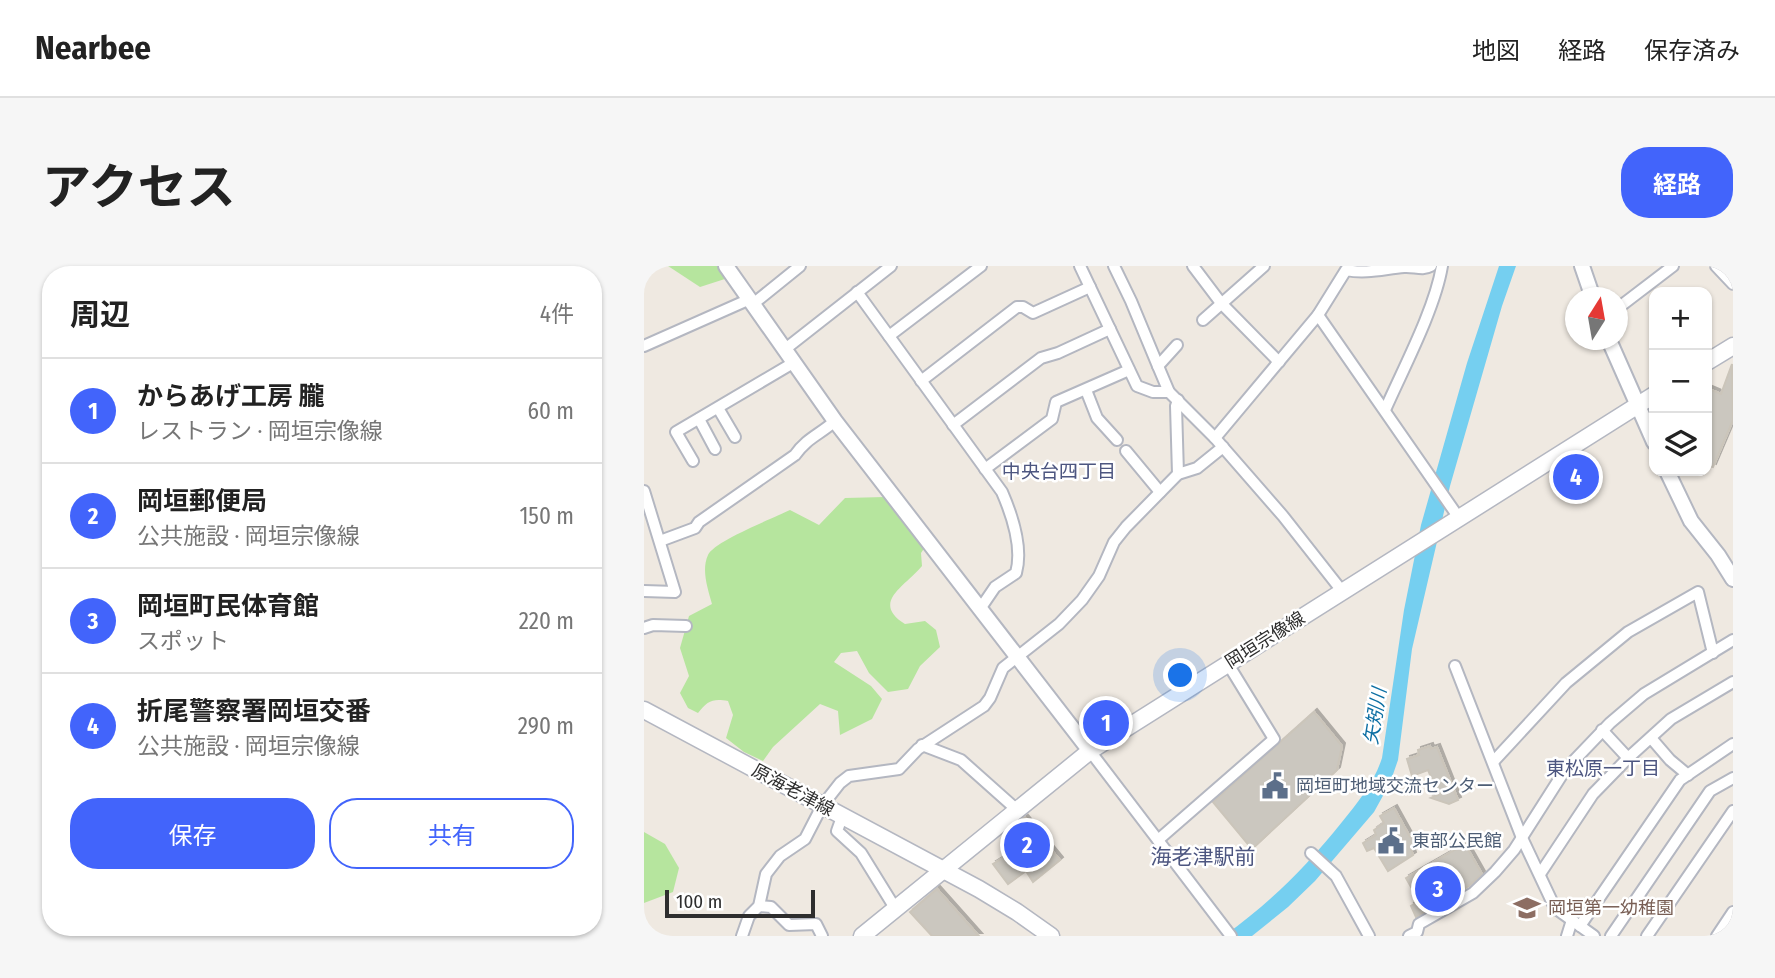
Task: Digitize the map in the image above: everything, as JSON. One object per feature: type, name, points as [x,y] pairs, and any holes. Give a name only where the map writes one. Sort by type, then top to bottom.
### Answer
[{"type":"main road","points":[[1712,359],[1733,346]]},
{"type":"main road","name":"岡垣宗像線","points":[[862,936],[1090,751],[1649,399]]},
{"type":"main road","name":"原海老津線","points":[[644,710],[942,870],[1017,912],[1051,936]]},
{"type":"street","points":[[726,266],[835,421],[1231,936]]},
{"type":"street","points":[[644,346],[751,302],[800,266]]},
{"type":"street","points":[[784,350],[891,266]]},
{"type":"street","points":[[889,336],[981,266]]},
{"type":"street","points":[[1080,266],[1137,386],[1174,396]]},
{"type":"street","points":[[1114,266],[1174,396],[1219,442],[1283,516],[1342,591]]},
{"type":"street","points":[[1194,266],[1221,303],[1279,362]]},
{"type":"street","points":[[1203,320],[1264,266]]},
{"type":"street","points":[[742,936],[749,916],[759,906],[766,874],[780,856],[805,838],[822,806],[840,783],[849,776],[899,769],[922,745],[984,706],[1003,668],[1074,609],[1100,576],[1114,542],[1178,474],[1197,468],[1219,442],[1318,315],[1346,270],[1361,273],[1407,267],[1424,270],[1432,266]]},
{"type":"street","points":[[1385,410],[1424,320],[1442,266]]},
{"type":"street","points":[[1582,266],[1589,287]]},
{"type":"street","points":[[1628,300],[1673,266]]},
{"type":"street","points":[[1716,266],[1733,284]]},
{"type":"street","points":[[921,381],[1017,307],[1023,307],[1033,313],[1090,287]]},
{"type":"street","points":[[857,292],[1002,492],[1009,507],[1015,529],[1018,566],[1016,573],[995,587],[980,609]]},
{"type":"street","points":[[1318,315],[1459,518]]},
{"type":"street","points":[[953,425],[1041,358],[1110,330]]},
{"type":"street","points":[[1158,366],[1177,345]]},
{"type":"street","points":[[1613,350],[1649,431]]},
{"type":"street","points":[[693,461],[676,432],[793,363]]},
{"type":"street","points":[[985,469],[1052,419],[1056,402],[1129,370]]},
{"type":"street","points":[[1086,390],[1097,418],[1117,440]]},
{"type":"street","points":[[1174,396],[1178,474]]},
{"type":"street","points":[[718,408],[735,437]]},
{"type":"street","points":[[699,419],[715,449]]},
{"type":"street","points":[[660,541],[695,528],[699,522],[794,455],[804,442],[835,421]]},
{"type":"street","points":[[1126,451],[1160,492]]},
{"type":"street","points":[[1669,476],[1691,521],[1733,579]]},
{"type":"street","points":[[644,491],[675,592],[644,591]]},
{"type":"street","points":[[1493,762],[1566,683],[1628,632],[1698,592],[1713,653]]},
{"type":"street","points":[[644,628],[653,625],[686,626]]},
{"type":"street","points":[[1415,935],[1419,924],[1473,893],[1496,872],[1522,838],[1565,770],[1602,730],[1644,694],[1733,640]]},
{"type":"street","points":[[1157,840],[1273,739],[1228,664]]},
{"type":"street","points":[[1455,666],[1522,838],[1555,908],[1594,936]]},
{"type":"street","points":[[1540,874],[1593,794],[1628,758],[1671,719],[1733,682]]},
{"type":"street","points":[[1602,730],[1628,758]]},
{"type":"street","points":[[1651,738],[1670,760],[1688,775]]},
{"type":"street","points":[[1567,936],[1673,791],[1688,775],[1733,744]]},
{"type":"street","points":[[922,745],[961,760],[1016,810]]},
{"type":"street","points":[[1611,936],[1710,790],[1733,778]]},
{"type":"street","points":[[1647,936],[1733,811]]},
{"type":"street","points":[[842,817],[837,831],[861,853],[895,908]]},
{"type":"street","points":[[1311,853],[1336,876],[1370,936]]},
{"type":"street","points":[[759,906],[771,907],[789,925],[816,924],[822,936]]},
{"type":"street","points":[[1717,936],[1733,912]]},
{"type":"green space","points":[[668,266],[723,266],[731,277],[700,287]]},
{"type":"green space","points":[[885,497],[927,544],[921,553],[922,566],[894,594],[891,608],[895,616],[905,624],[925,621],[936,630],[940,647],[920,666],[908,689],[888,692],[869,673],[857,651],[841,653],[834,662],[871,686],[882,699],[872,719],[840,735],[838,711],[820,704],[773,747],[763,761],[744,752],[726,738],[733,715],[728,701],[711,701],[698,713],[688,708],[680,693],[689,676],[680,648],[689,616],[712,604],[705,573],[708,555],[721,543],[790,510],[819,525],[845,498]]},
{"type":"green space","points":[[644,832],[665,844],[679,868],[673,892],[644,903]]},
{"type":"water","points":[[1499,266],[1516,266],[1450,486],[1412,649],[1398,760],[1390,783],[1374,812],[1315,881],[1288,907],[1252,936],[1224,936],[1273,897],[1314,855],[1360,800],[1379,767],[1404,610],[1421,525],[1467,363]]},
{"type":"building","points":[[1732,364],[1733,420],[1713,467],[1712,390],[1721,394]]},
{"type":"building","name":"岡垣町地域交流センター","points":[[1314,712],[1342,746],[1337,770],[1252,849],[1213,802]]},
{"type":"building","points":[[1430,746],[1431,749],[1437,747],[1458,800],[1449,804],[1431,798],[1438,795],[1428,770],[1412,776],[1407,759],[1419,755],[1418,750]]},
{"type":"building","name":"東部公民館","points":[[1394,808],[1417,845],[1411,849],[1413,855],[1388,871],[1374,848],[1367,851],[1363,843],[1376,835],[1374,830],[1384,823],[1380,816]]},
{"type":"building","points":[[1025,818],[1060,860],[1033,882],[1026,871],[1008,884],[993,864],[1016,850],[1004,834]]},
{"type":"building","points":[[1465,844],[1482,874],[1469,886],[1416,917],[1411,906],[1419,901],[1406,878]]},
{"type":"building","points":[[937,889],[979,936],[932,936],[910,912]]},
{"type":"place","name":"折尾警察署岡垣交番","points":[[1576,477]]},
{"type":"place","name":"からあげ工房 朧","points":[[1106,723]]},
{"type":"place","name":"岡垣町地域交流センター","points":[[1275,786]]},
{"type":"place","name":"東部公民館","points":[[1391,841]]},
{"type":"place","name":"岡垣郵便局","points":[[1027,845]]},
{"type":"place","name":"岡垣町民体育館","points":[[1438,889]]},
{"type":"place","name":"岡垣第一幼稚園","points":[[1527,908]]},
{"type":"district","name":"中央台四丁目","points":[[1059,471]]},
{"type":"district","name":"東松原一丁目","points":[[1603,768]]},
{"type":"district","name":"海老津駅前","points":[[1203,857]]},
{"type":"water label","name":"矢矧川","points":[[1375,716]]}]
